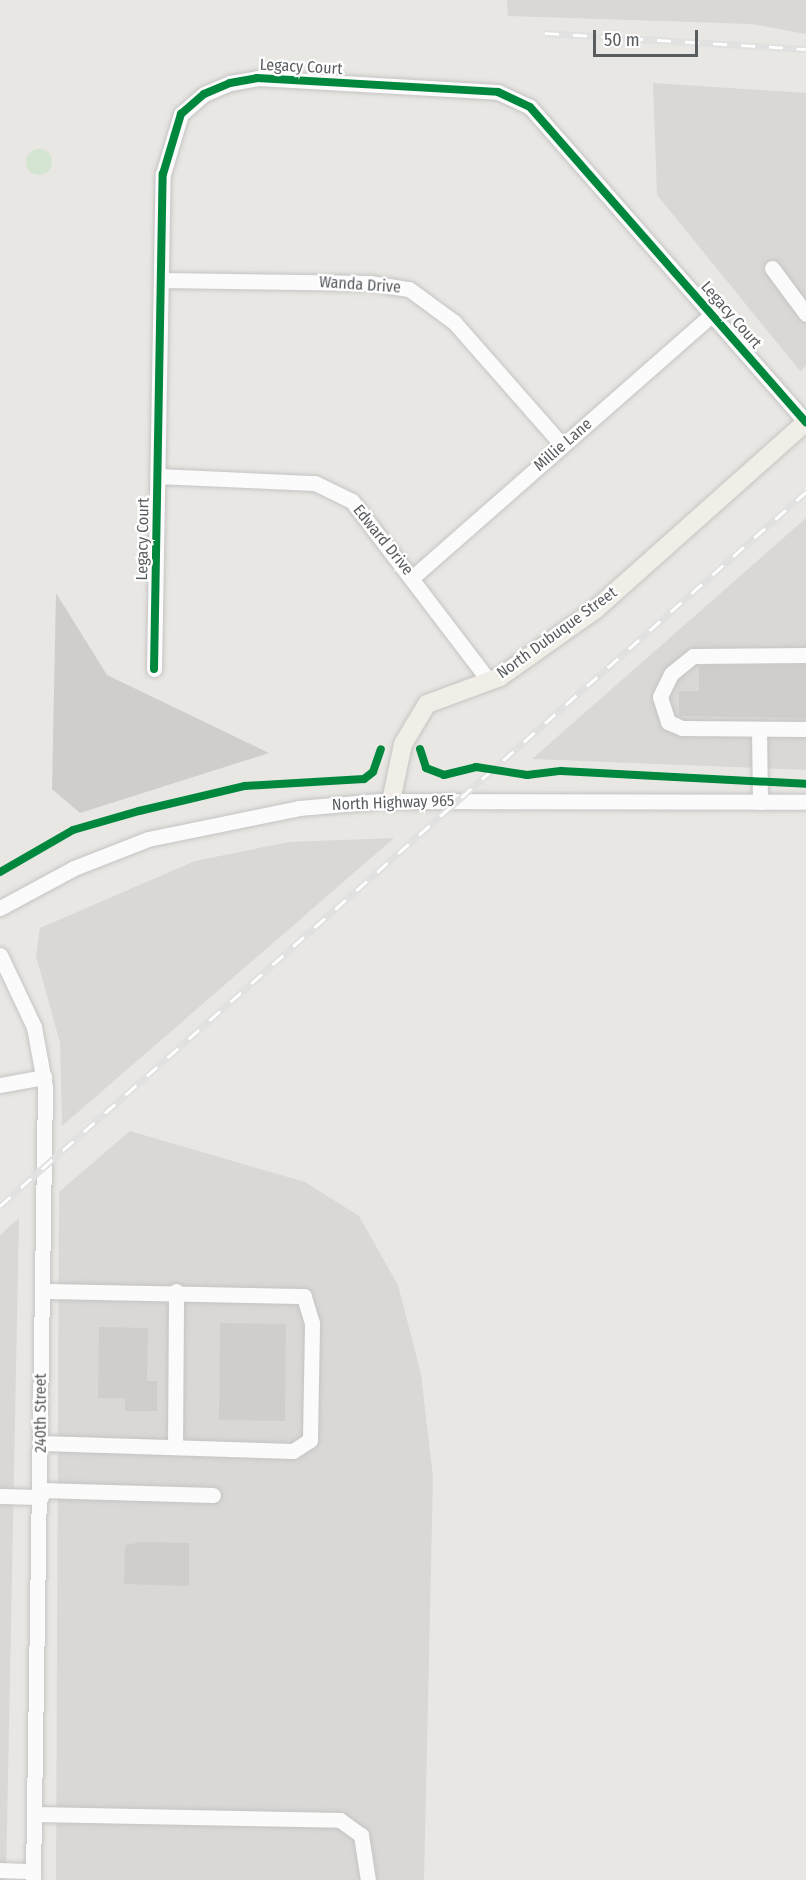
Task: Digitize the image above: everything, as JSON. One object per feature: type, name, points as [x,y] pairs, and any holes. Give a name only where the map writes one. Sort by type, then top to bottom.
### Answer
[{"type":"main road","name":"North Dubuque Street","points":[[391,801],[403,744],[427,704],[489,681],[595,610],[806,422]]},
{"type":"street","name":"Legacy Court","points":[[154,669],[161,280],[169,142],[181,114],[204,94],[257,78],[498,92],[530,107],[558,133],[806,422]]},
{"type":"street","points":[[772,268],[806,315]]},
{"type":"street","name":"Wanda Drive","points":[[161,280],[370,283],[409,288],[454,322],[562,445]]},
{"type":"street","name":"Millie Lane","points":[[413,577],[713,314]]},
{"type":"street","name":"Edward Drive","points":[[158,476],[315,483],[352,501],[413,577],[489,681]]},
{"type":"street","points":[[806,655],[693,656],[664,684],[660,697],[668,722],[682,728],[806,729]]},
{"type":"street","points":[[759,729],[760,802]]},
{"type":"street","name":"North Highway 965","points":[[0,908],[100,856],[189,828],[299,808],[391,801],[806,802]]},
{"type":"street","name":"240th Street","points":[[0,955],[34,1027],[44,1077],[41,1494],[33,1875]]},
{"type":"street","points":[[0,1085],[44,1077]]},
{"type":"street","points":[[41,1443],[293,1451],[310,1440],[312,1323],[304,1296],[176,1291],[42,1292]]},
{"type":"street","points":[[175,1446],[176,1291]]},
{"type":"street","points":[[0,1496],[41,1494],[213,1495]]},
{"type":"street","points":[[34,1814],[340,1820],[362,1835],[368,1880]]},
{"type":"street","points":[[0,1870],[33,1875]]},
{"type":"shaded area","points":[[507,0],[806,0],[806,34],[752,24],[508,16]]},
{"type":"shaded area","points":[[653,83],[806,93],[806,366],[800,371],[657,195]]},
{"type":"shaded area","points":[[806,518],[806,770],[532,759]]},
{"type":"shaded area","points":[[394,838],[62,1126],[60,1043],[36,956],[40,928],[195,861],[289,842]]},
{"type":"shaded area","points":[[130,1131],[305,1182],[359,1216],[398,1285],[421,1374],[433,1477],[424,1880],[56,1880],[59,1192]]},
{"type":"shaded area","points":[[19,1218],[6,1880],[0,1880],[0,1235]]},
{"type":"green space","points":[[39,149],[48,153],[52,162],[48,171],[39,175],[30,171],[26,162],[30,153]]},
{"type":"building","points":[[56,593],[107,675],[269,753],[80,813],[52,789]]},
{"type":"building","points":[[806,665],[806,718],[679,716],[679,691],[699,691],[699,666]]},
{"type":"building","points":[[220,1323],[286,1324],[285,1421],[219,1420]]},
{"type":"building","points":[[99,1327],[148,1328],[147,1381],[157,1381],[157,1411],[125,1411],[125,1398],[98,1398]]},
{"type":"building","points":[[141,1542],[189,1543],[189,1586],[124,1584],[125,1545]]},
{"type":"railway","points":[[545,33],[806,49]]},
{"type":"railway","points":[[0,1206],[806,492]]},
{"type":"cycle path","points":[[154,669],[163,174],[181,114],[204,94],[230,83],[257,78],[498,92],[530,107],[806,422]]},
{"type":"cycle path","points":[[0,872],[73,830],[139,811],[245,786],[364,779],[373,772],[381,749]]},
{"type":"cycle path","points":[[420,749],[426,768],[444,775],[476,767],[527,775],[561,771],[806,784]]}]
